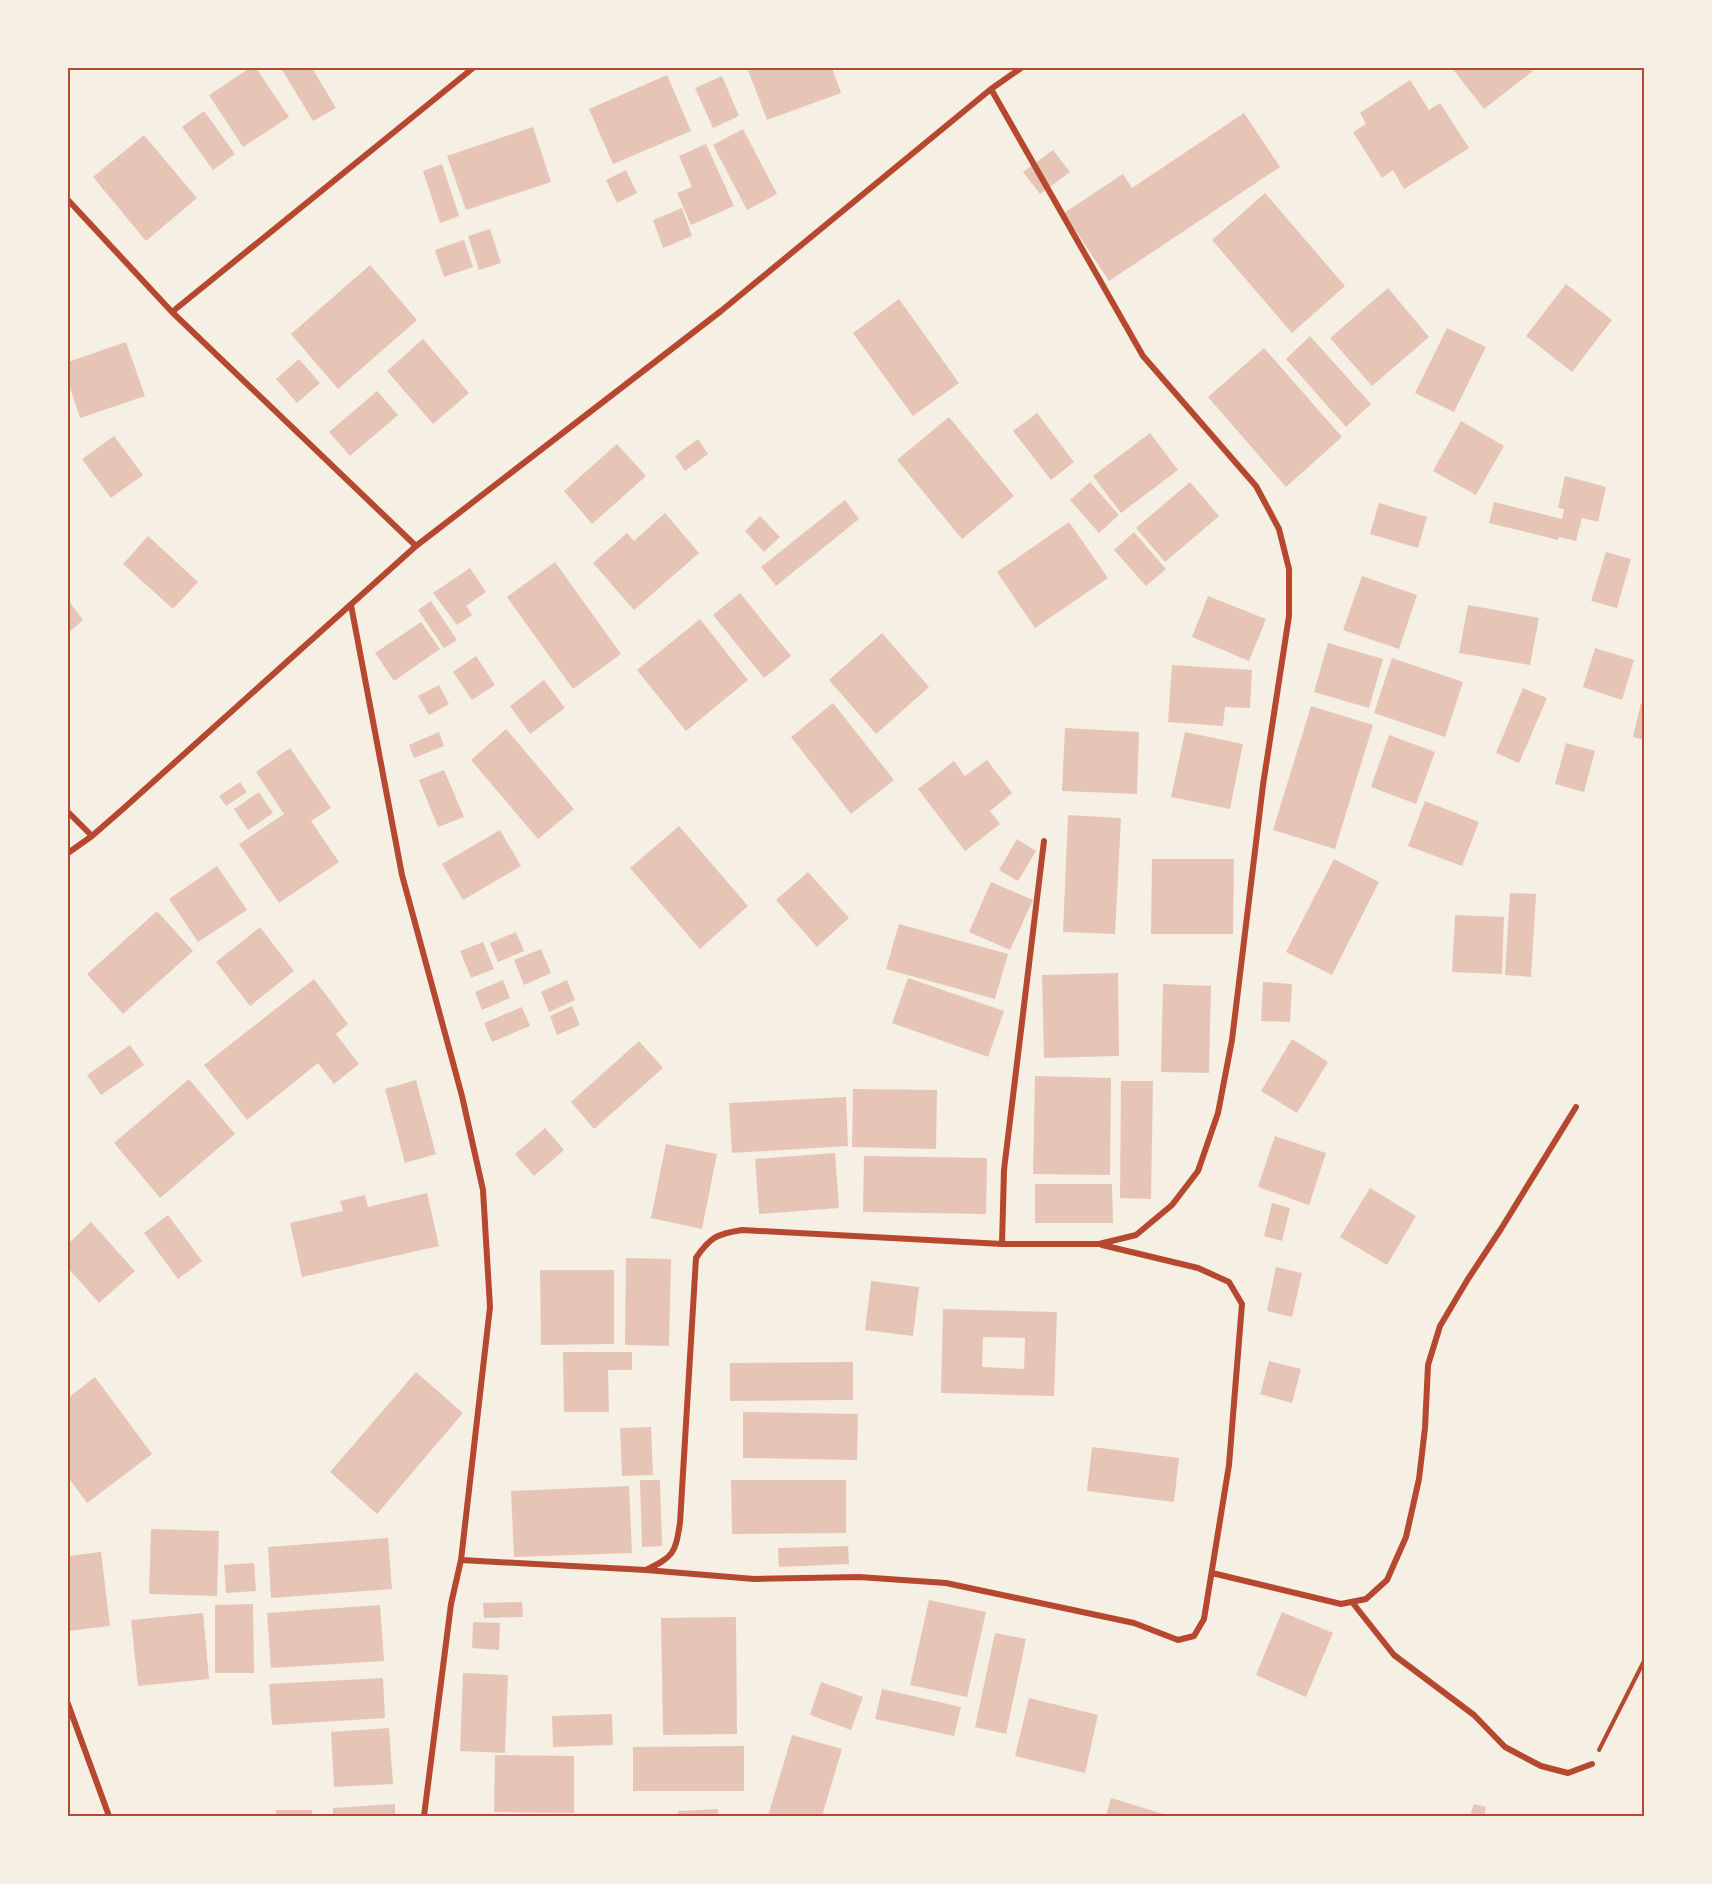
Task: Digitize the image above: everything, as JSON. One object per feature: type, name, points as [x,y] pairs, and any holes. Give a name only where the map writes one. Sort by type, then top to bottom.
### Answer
[{"type":"street","points":[[172,312],[473,68]]},
{"type":"street","points":[[68,853],[92,836],[416,546],[721,311],[991,89],[1021,68]]},
{"type":"street","points":[[991,89],[1143,356],[1256,486],[1279,530],[1289,569],[1289,616],[1263,785],[1232,1040],[1218,1113],[1198,1171],[1172,1206],[1136,1235],[1099,1244]]},
{"type":"street","points":[[68,200],[172,312],[416,546]]},
{"type":"street","points":[[351,605],[402,875],[462,1096],[483,1190],[490,1307],[461,1560],[451,1604],[424,1816]]},
{"type":"street","points":[[68,812],[92,836]]},
{"type":"street","points":[[1002,1244],[1004,1170],[1044,841]]},
{"type":"street","points":[[1212,1573],[1341,1604],[1366,1599],[1387,1580],[1406,1537],[1420,1468],[1428,1365],[1440,1326],[1575,1107]]},
{"type":"street","points":[[461,1560],[646,1570],[754,1579],[859,1577],[946,1583],[1134,1623],[1178,1640],[1194,1635],[1204,1619],[1229,1465],[1242,1304],[1229,1282],[1198,1268],[1099,1244],[1002,1244],[742,1230],[721,1233],[706,1243],[696,1258],[680,1523],[676,1548],[666,1560],[646,1570]]},
{"type":"street","points":[[1352,1602],[1394,1655],[1474,1715],[1506,1747],[1541,1766],[1568,1773],[1592,1764]]},
{"type":"street","points":[[68,1704],[109,1816]]},
{"type":"path","points":[[1592,1764],[1644,1661]]},
{"type":"building","points":[[250,68],[256,68],[289,117],[243,147],[209,95]]},
{"type":"building","points":[[281,68],[312,68],[336,108],[313,121]]},
{"type":"building","points":[[754,68],[832,68],[841,93],[767,120],[748,70]]},
{"type":"building","points":[[1452,68],[1530,68],[1533,71],[1484,109]]},
{"type":"building","points":[[667,75],[691,131],[613,164],[589,109]]},
{"type":"building","points":[[722,76],[739,116],[713,128],[695,88]]},
{"type":"building","points":[[1410,80],[1429,110],[1440,103],[1469,148],[1404,189],[1393,170],[1382,178],[1353,132],[1366,124],[1360,113]]},
{"type":"building","points":[[204,111],[235,154],[213,170],[182,127]]},
{"type":"building","points":[[1244,113],[1280,167],[1109,281],[1064,213],[1123,174],[1132,188]]},
{"type":"building","points":[[533,127],[551,182],[466,210],[447,156]]},
{"type":"building","points":[[743,129],[777,194],[747,210],[713,145]]},
{"type":"building","points":[[144,135],[197,198],[146,241],[93,177]]},
{"type":"building","points":[[706,144],[734,206],[691,225],[677,193],[692,187],[679,156]]},
{"type":"building","points":[[1053,150],[1070,172],[1040,194],[1023,172]]},
{"type":"building","points":[[442,164],[459,216],[440,223],[423,171]]},
{"type":"building","points":[[626,170],[637,193],[617,203],[606,180]]},
{"type":"building","points":[[1265,193],[1345,286],[1292,333],[1212,240]]},
{"type":"building","points":[[682,208],[692,236],[663,248],[653,220]]},
{"type":"building","points":[[490,229],[501,263],[479,270],[468,236]]},
{"type":"building","points":[[464,240],[473,267],[444,277],[435,250]]},
{"type":"building","points":[[370,265],[417,320],[338,389],[291,334]]},
{"type":"building","points":[[1566,284],[1612,320],[1572,372],[1526,336]]},
{"type":"building","points":[[1388,288],[1429,337],[1372,386],[1330,338]]},
{"type":"building","points":[[899,299],[959,383],[913,416],[853,333]]},
{"type":"building","points":[[1447,328],[1486,347],[1454,412],[1415,393]]},
{"type":"building","points":[[1310,336],[1371,404],[1346,427],[1286,359]]},
{"type":"building","points":[[423,339],[469,393],[433,424],[387,371]]},
{"type":"building","points":[[126,342],[145,396],[80,418],[68,381],[68,362]]},
{"type":"building","points":[[1264,348],[1342,437],[1286,487],[1208,397]]},
{"type":"building","points":[[299,359],[320,383],[297,403],[276,379]]},
{"type":"building","points":[[377,391],[398,415],[350,456],[329,432]]},
{"type":"building","points":[[1037,413],[1074,462],[1051,480],[1013,431]]},
{"type":"building","points":[[949,417],[1014,496],[962,539],[897,460]]},
{"type":"building","points":[[1461,421],[1504,446],[1476,495],[1433,471]]},
{"type":"building","points":[[1150,433],[1178,470],[1121,513],[1093,476]]},
{"type":"building","points":[[114,436],[143,475],[111,498],[82,459]]},
{"type":"building","points":[[698,439],[708,454],[685,471],[675,456]]},
{"type":"building","points":[[617,444],[646,476],[592,524],[564,491]]},
{"type":"building","points":[[1565,476],[1606,487],[1598,522],[1582,518],[1576,541],[1559,537],[1558,540],[1489,523],[1494,502],[1562,519],[1564,509],[1558,508]]},
{"type":"building","points":[[1090,482],[1119,515],[1099,533],[1070,500]]},
{"type":"building","points":[[1190,482],[1219,516],[1165,562],[1136,528]]},
{"type":"building","points":[[845,500],[859,519],[776,586],[761,567]]},
{"type":"building","points":[[1379,503],[1427,517],[1418,548],[1370,534]]},
{"type":"building","points":[[665,513],[699,553],[634,610],[593,563],[627,533],[634,541]]},
{"type":"building","points":[[760,516],[780,537],[764,552],[745,531]]},
{"type":"building","points":[[1069,522],[1108,578],[1035,628],[997,572]]},
{"type":"building","points":[[1134,532],[1166,569],[1146,586],[1114,550]]},
{"type":"building","points":[[148,536],[198,582],[173,609],[123,564]]},
{"type":"building","points":[[1606,552],[1631,559],[1617,608],[1591,601]]},
{"type":"building","points":[[555,562],[621,654],[573,689],[507,597]]},
{"type":"building","points":[[470,568],[486,592],[466,606],[472,615],[457,625],[433,593]]},
{"type":"building","points":[[1362,576],[1417,595],[1399,649],[1343,630]]},
{"type":"building","points":[[740,593],[791,656],[764,678],[713,615]]},
{"type":"building","points":[[1208,596],[1266,619],[1249,661],[1192,637]]},
{"type":"building","points":[[68,600],[83,620],[68,633]]},
{"type":"building","points":[[431,601],[457,640],[444,648],[418,610]]},
{"type":"building","points":[[1468,605],[1539,618],[1530,665],[1459,653]]},
{"type":"building","points":[[700,619],[748,680],[686,731],[637,670]]},
{"type":"building","points":[[421,622],[440,649],[394,681],[375,653]]},
{"type":"building","points":[[882,633],[929,687],[876,734],[829,680]]},
{"type":"building","points":[[1328,643],[1383,659],[1369,708],[1314,692]]},
{"type":"building","points":[[1595,648],[1634,660],[1622,700],[1583,687]]},
{"type":"building","points":[[476,656],[495,685],[472,700],[453,672]]},
{"type":"building","points":[[1392,658],[1463,682],[1445,737],[1374,713]]},
{"type":"building","points":[[1172,665],[1252,670],[1250,708],[1225,707],[1223,726],[1168,722]]},
{"type":"building","points":[[544,680],[565,708],[530,734],[510,706]]},
{"type":"building","points":[[439,685],[449,704],[429,715],[418,696]]},
{"type":"building","points":[[1523,688],[1547,698],[1519,763],[1496,753]]},
{"type":"building","points":[[833,703],[894,780],[851,814],[791,737]]},
{"type":"building","points":[[1641,703],[1644,704],[1644,740],[1633,737]]},
{"type":"building","points":[[1311,706],[1373,725],[1335,849],[1273,830]]},
{"type":"building","points":[[1065,728],[1139,732],[1137,794],[1062,791]]},
{"type":"building","points":[[506,729],[574,809],[538,839],[471,760]]},
{"type":"building","points":[[439,732],[444,746],[414,758],[409,745]]},
{"type":"building","points":[[1185,732],[1243,744],[1230,809],[1171,797]]},
{"type":"building","points":[[1389,735],[1435,752],[1416,804],[1371,787]]},
{"type":"building","points":[[1566,743],[1595,751],[1584,792],[1555,784]]},
{"type":"building","points":[[290,748],[331,808],[311,821],[339,862],[279,903],[239,844],[284,814],[256,772]]},
{"type":"building","points":[[987,760],[1012,793],[990,811],[1000,824],[965,851],[918,789],[954,761],[965,776]]},
{"type":"building","points":[[444,770],[464,817],[438,827],[419,780]]},
{"type":"building","points":[[240,782],[247,792],[226,806],[219,796]]},
{"type":"building","points":[[259,792],[273,813],[248,830],[234,809]]},
{"type":"building","points":[[1425,801],[1479,822],[1462,866],[1408,846]]},
{"type":"building","points":[[1068,815],[1121,818],[1115,934],[1063,932]]},
{"type":"building","points":[[679,826],[748,906],[700,949],[630,868]]},
{"type":"building","points":[[500,830],[521,866],[463,900],[442,864]]},
{"type":"building","points":[[1017,839],[1036,851],[1018,881],[999,870]]},
{"type":"building","points":[[1152,859],[1234,859],[1233,934],[1151,934]]},
{"type":"building","points":[[1334,859],[1379,882],[1332,975],[1286,952]]},
{"type":"building","points":[[217,866],[247,910],[198,942],[169,899]]},
{"type":"building","points":[[808,872],[849,918],[817,947],[776,900]]},
{"type":"building","points":[[991,882],[1033,900],[1010,950],[969,932]]},
{"type":"building","points":[[1510,893],[1536,894],[1531,977],[1505,975]]},
{"type":"building","points":[[157,911],[193,951],[123,1014],[87,974]]},
{"type":"building","points":[[1455,915],[1504,917],[1502,974],[1452,972]]},
{"type":"building","points":[[899,924],[1008,954],[995,999],[886,969]]},
{"type":"building","points":[[260,927],[294,971],[250,1006],[216,962]]},
{"type":"building","points":[[516,932],[524,951],[498,962],[490,943]]},
{"type":"building","points":[[483,942],[494,969],[471,978],[460,951]]},
{"type":"building","points":[[541,949],[551,973],[524,985],[514,960]]},
{"type":"building","points":[[1118,973],[1119,1056],[1044,1058],[1042,975]]},
{"type":"building","points":[[908,978],[1004,1011],[988,1057],[892,1023]]},
{"type":"building","points":[[314,979],[348,1024],[336,1034],[359,1064],[334,1084],[318,1063],[247,1120],[204,1065]]},
{"type":"building","points":[[503,980],[510,998],[482,1010],[475,992]]},
{"type":"building","points":[[567,980],[575,1000],[549,1012],[541,992]]},
{"type":"building","points":[[1263,982],[1292,984],[1290,1022],[1261,1021]]},
{"type":"building","points":[[1163,984],[1211,986],[1209,1073],[1161,1072]]},
{"type":"building","points":[[572,1006],[580,1025],[557,1035],[550,1016]]},
{"type":"building","points":[[522,1007],[530,1026],[492,1042],[484,1023]]},
{"type":"building","points":[[1292,1039],[1328,1062],[1297,1113],[1261,1091]]},
{"type":"building","points":[[639,1041],[663,1068],[594,1129],[571,1102]]},
{"type":"building","points":[[130,1045],[144,1065],[101,1095],[87,1075]]},
{"type":"building","points":[[1035,1076],[1111,1078],[1110,1175],[1033,1174]]},
{"type":"building","points":[[189,1079],[235,1134],[160,1198],[114,1143]]},
{"type":"building","points":[[416,1080],[436,1154],[405,1163],[385,1089]]},
{"type":"building","points":[[1121,1081],[1153,1081],[1151,1199],[1120,1198]]},
{"type":"building","points":[[853,1089],[937,1090],[936,1149],[852,1147]]},
{"type":"building","points":[[846,1097],[848,1146],[732,1153],[729,1103]]},
{"type":"building","points":[[545,1128],[564,1150],[534,1176],[515,1154]]},
{"type":"building","points":[[1275,1136],[1326,1153],[1309,1205],[1258,1187]]},
{"type":"building","points":[[666,1144],[717,1154],[702,1229],[651,1218]]},
{"type":"building","points":[[835,1153],[839,1208],[759,1214],[755,1159]]},
{"type":"building","points":[[864,1156],[987,1158],[986,1214],[863,1212]]},
{"type":"building","points":[[1035,1184],[1112,1184],[1113,1223],[1035,1223]]},
{"type":"building","points":[[1370,1188],[1416,1216],[1387,1265],[1340,1237]]},
{"type":"building","points":[[427,1193],[439,1246],[302,1277],[290,1223],[343,1211],[340,1201],[365,1195],[368,1207]]},
{"type":"building","points":[[1272,1203],[1290,1208],[1282,1241],[1264,1236]]},
{"type":"building","points":[[168,1215],[202,1261],[178,1279],[144,1233]]},
{"type":"building","points":[[91,1222],[135,1271],[99,1303],[68,1268],[68,1244]]},
{"type":"building","points":[[626,1258],[671,1259],[669,1346],[625,1345]]},
{"type":"building","points":[[1276,1267],[1302,1273],[1292,1317],[1267,1311]]},
{"type":"building","points":[[540,1270],[614,1270],[614,1344],[541,1345]]},
{"type":"building","points":[[871,1281],[919,1287],[913,1336],[865,1330]]},
{"type":"building","points":[[943,1309],[1057,1312],[1054,1396],[941,1393]],"holes":[[[983,1337],[1025,1338],[1024,1369],[982,1367]]]},
{"type":"building","points":[[563,1352],[632,1352],[632,1370],[608,1370],[609,1412],[564,1412]]},
{"type":"building","points":[[1269,1361],[1301,1369],[1292,1403],[1260,1394]]},
{"type":"building","points":[[853,1362],[853,1400],[730,1401],[730,1363]]},
{"type":"building","points":[[416,1372],[463,1413],[377,1514],[330,1472]]},
{"type":"building","points":[[95,1377],[152,1454],[87,1503],[68,1477],[68,1398]]},
{"type":"building","points":[[743,1412],[858,1414],[857,1460],[743,1458]]},
{"type":"building","points":[[651,1427],[653,1475],[622,1476],[620,1428]]},
{"type":"building","points":[[1092,1447],[1179,1458],[1174,1502],[1087,1491]]},
{"type":"building","points":[[640,1480],[660,1480],[662,1546],[642,1547]]},
{"type":"building","points":[[731,1480],[846,1480],[846,1533],[732,1534]]},
{"type":"building","points":[[629,1486],[632,1553],[514,1557],[511,1491]]},
{"type":"building","points":[[151,1529],[219,1531],[217,1596],[149,1594]]},
{"type":"building","points":[[388,1538],[392,1589],[271,1598],[268,1547]]},
{"type":"building","points":[[848,1546],[849,1564],[779,1567],[778,1548]]},
{"type":"building","points":[[101,1552],[110,1626],[68,1631],[68,1556]]},
{"type":"building","points":[[254,1563],[256,1591],[226,1593],[224,1565]]},
{"type":"building","points":[[929,1600],[986,1612],[967,1697],[910,1685]]},
{"type":"building","points":[[522,1602],[523,1617],[484,1618],[483,1603]]},
{"type":"building","points":[[253,1604],[254,1673],[215,1673],[215,1605]]},
{"type":"building","points":[[380,1605],[384,1661],[271,1668],[267,1613]]},
{"type":"building","points":[[1282,1612],[1333,1633],[1306,1697],[1256,1675]]},
{"type":"building","points":[[203,1613],[209,1679],[138,1686],[131,1620]]},
{"type":"building","points":[[736,1617],[737,1734],[663,1735],[661,1618]]},
{"type":"building","points":[[473,1622],[500,1623],[499,1650],[472,1648]]},
{"type":"building","points":[[995,1633],[1026,1639],[1006,1734],[975,1727]]},
{"type":"building","points":[[463,1673],[508,1675],[505,1753],[460,1751]]},
{"type":"building","points":[[383,1678],[385,1718],[272,1725],[269,1684]]},
{"type":"building","points":[[821,1682],[863,1697],[851,1730],[810,1715]]},
{"type":"building","points":[[882,1689],[961,1707],[954,1736],[875,1719]]},
{"type":"building","points":[[1029,1698],[1098,1715],[1085,1773],[1015,1756]]},
{"type":"building","points":[[612,1714],[613,1745],[553,1747],[552,1716]]},
{"type":"building","points":[[389,1728],[393,1784],[334,1787],[331,1732]]},
{"type":"building","points":[[792,1735],[842,1749],[822,1816],[768,1816]]},
{"type":"building","points":[[744,1746],[744,1791],[633,1791],[633,1747]]},
{"type":"building","points":[[495,1755],[574,1756],[574,1813],[494,1812]]},
{"type":"building","points":[[1111,1798],[1170,1816],[1106,1816]]},
{"type":"building","points":[[395,1804],[395,1816],[333,1816],[333,1808]]},
{"type":"building","points":[[1474,1804],[1486,1807],[1484,1816],[1470,1816]]},
{"type":"building","points":[[718,1809],[718,1816],[678,1816],[678,1811]]},
{"type":"building","points":[[276,1810],[312,1810],[312,1816],[276,1816]]}]
